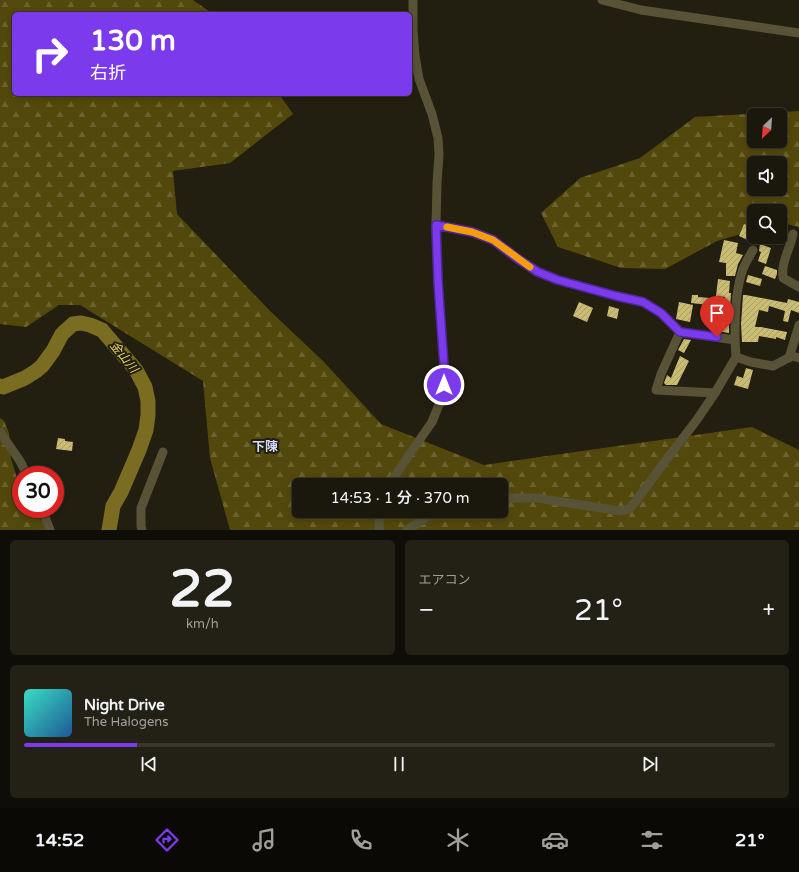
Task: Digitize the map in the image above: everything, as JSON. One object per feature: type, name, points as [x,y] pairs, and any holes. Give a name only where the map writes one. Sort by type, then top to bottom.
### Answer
[{"type":"street","points":[[394,478],[432,422],[440,402],[444,385],[436,225],[436,183],[439,154],[438,138],[432,114],[419,78],[415,56],[413,0]]},
{"type":"street","points":[[602,0],[641,10],[799,33]]},
{"type":"street","points":[[436,225],[472,232],[493,240],[538,272],[558,280],[643,302],[661,313],[680,332],[735,340]]},
{"type":"street","points":[[793,234],[784,260],[782,278],[799,287]]},
{"type":"street","points":[[508,498],[537,498],[620,511],[629,509],[696,421],[715,393],[736,357],[736,304],[739,285],[741,273],[753,250]]},
{"type":"street","points":[[789,358],[799,325]]},
{"type":"street","points":[[680,332],[661,374],[656,390],[715,393]]},
{"type":"street","points":[[736,357],[751,362],[773,366],[792,356],[799,358]]},
{"type":"street","points":[[0,432],[22,466]]},
{"type":"street","points":[[142,530],[141,508],[163,452]]},
{"type":"street","points":[[45,518],[50,530]]},
{"type":"street","points":[[380,518],[380,530]]},
{"type":"street","points":[[407,530],[425,518]]},
{"type":"green space","points":[[0,0],[193,0],[210,12],[12,12],[12,96],[280,96],[293,114],[230,163],[173,171],[177,214],[269,310],[323,361],[381,424],[484,465],[752,427],[799,450],[799,530],[230,530],[210,458],[203,381],[80,305],[59,305],[26,327],[0,324]]},
{"type":"green space","points":[[799,111],[799,227],[787,224],[787,204],[747,204],[747,232],[717,241],[665,269],[621,268],[558,247],[541,213],[580,178],[640,158],[695,117],[747,114],[747,148],[787,148],[787,112]]},
{"type":"green space","points":[[0,418],[4,421],[9,433],[11,459],[13,466],[12,518],[39,518],[51,530],[0,530]]},
{"type":"building","points":[[744,224],[747,225],[747,240],[739,236]]},
{"type":"building","points":[[724,240],[738,243],[736,253],[743,255],[738,264],[735,276],[726,276],[726,263],[719,262]]},
{"type":"building","points":[[760,244],[771,248],[766,264],[758,261],[761,252],[759,251]]},
{"type":"building","points":[[765,266],[777,270],[775,279],[762,274]]},
{"type":"building","points":[[748,275],[762,279],[760,286],[746,282]]},
{"type":"building","points":[[718,279],[730,281],[730,309],[723,308],[725,297],[716,296]]},
{"type":"building","points":[[692,295],[710,298],[709,305],[691,303]]},
{"type":"building","points":[[743,295],[787,303],[788,299],[799,302],[799,313],[791,310],[788,322],[783,321],[785,311],[769,306],[768,312],[759,310],[755,327],[787,332],[785,340],[776,337],[776,339],[759,336],[758,342],[742,342],[741,324]]},
{"type":"building","points":[[579,302],[593,308],[587,322],[573,316]]},
{"type":"building","points":[[679,302],[693,305],[690,322],[676,319]]},
{"type":"building","points":[[609,306],[619,309],[617,319],[607,316]]},
{"type":"building","points":[[713,319],[729,322],[729,333],[711,330]]},
{"type":"building","points":[[684,339],[691,340],[684,353],[678,350]]},
{"type":"building","points":[[680,356],[689,361],[677,385],[666,385],[664,383],[667,375],[671,378]]},
{"type":"building","points":[[746,368],[753,370],[748,389],[734,385],[737,376],[743,378]]},
{"type":"building","points":[[58,438],[73,442],[72,451],[56,449]]},
{"type":"waterway","name":"金山川","points":[[0,386],[3,387],[25,378],[36,371],[42,366],[53,351],[62,334],[73,324],[81,323],[102,330],[136,370],[145,387],[148,401],[146,430],[121,492],[113,506],[109,530]]},
{"type":"slow traffic","points":[[447,227],[472,232],[493,240],[530,267]]},
{"type":"district","name":"下陳","points":[[265,446]]},
{"type":"route","points":[[444,385],[436,225],[472,232],[493,240],[538,272],[558,280],[643,302],[661,313],[680,332],[717,337]]}]
